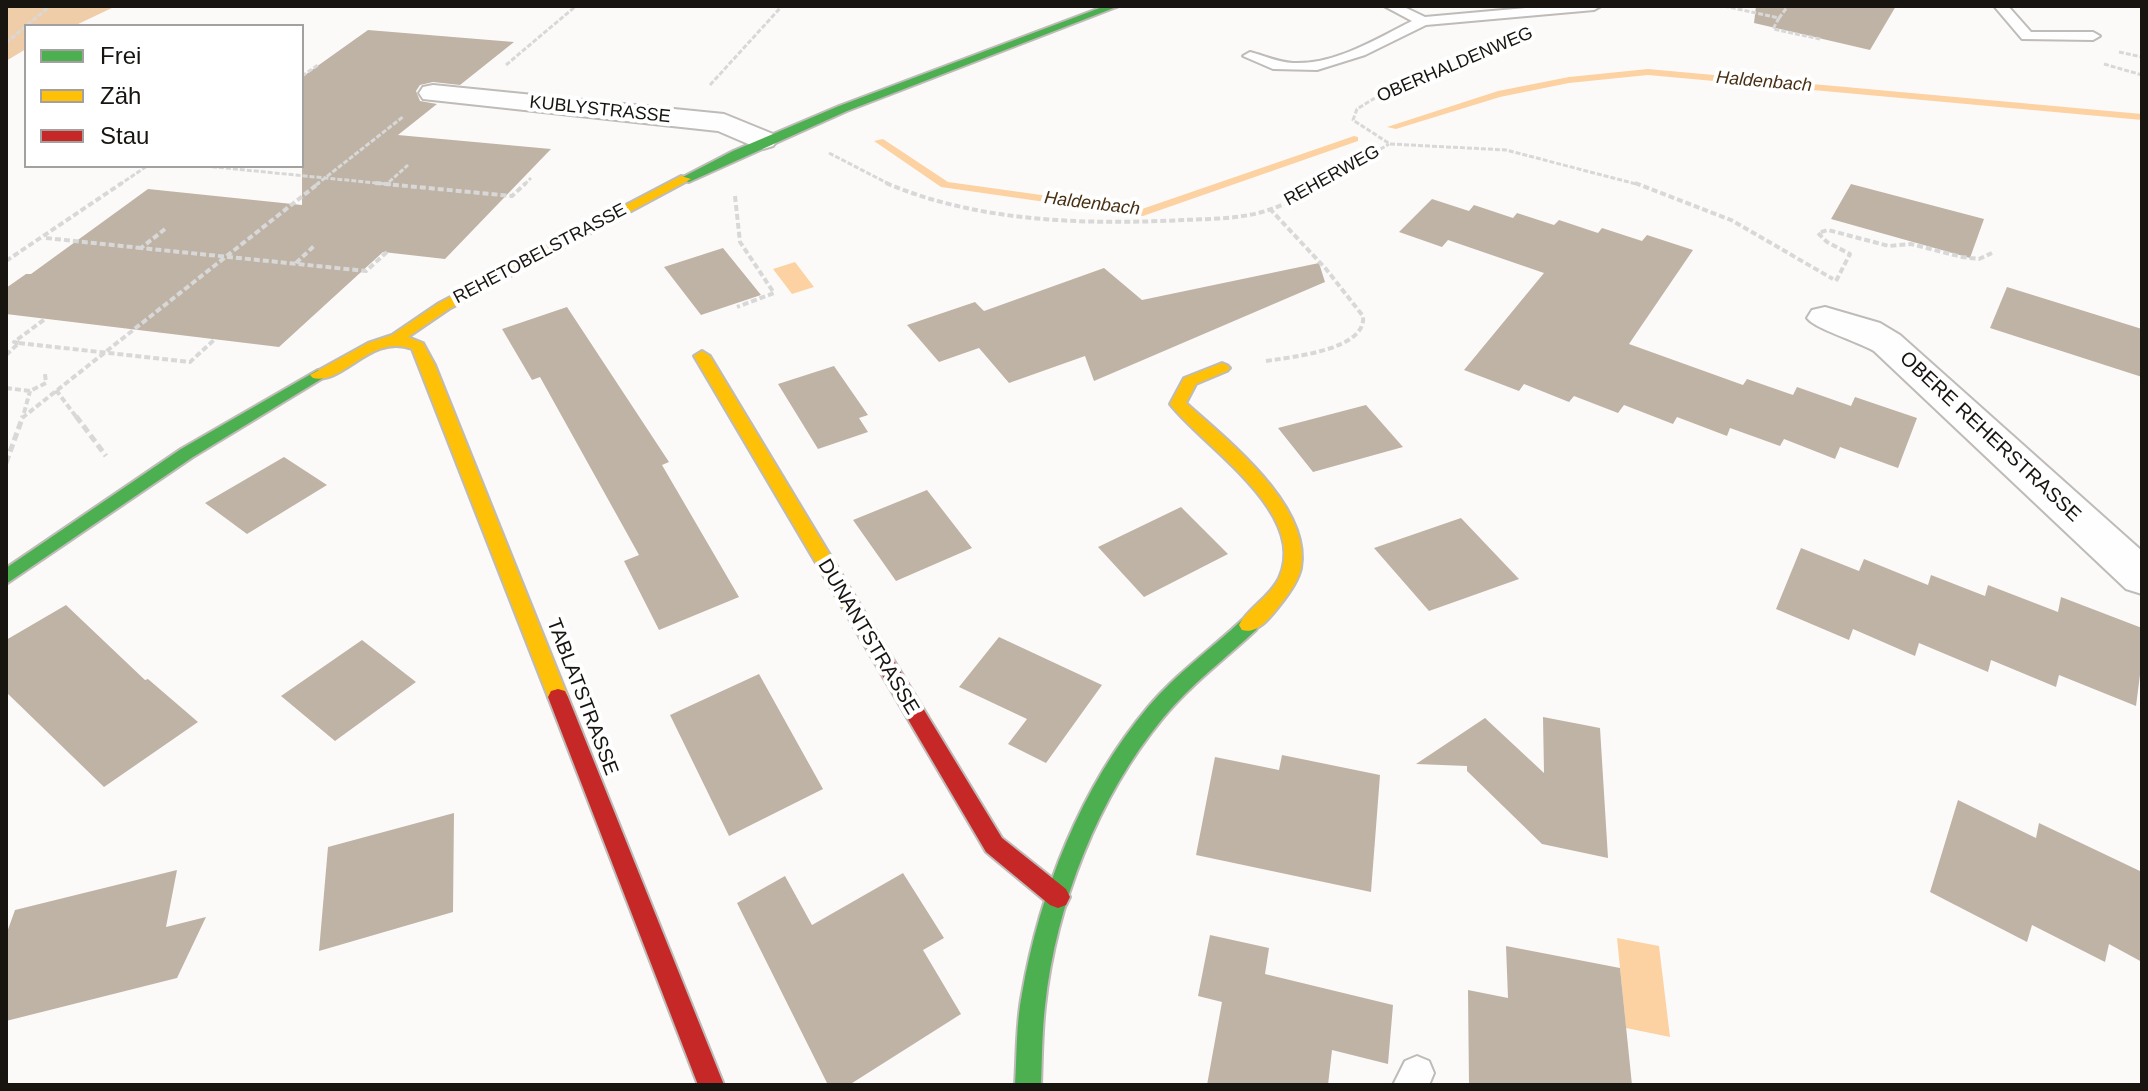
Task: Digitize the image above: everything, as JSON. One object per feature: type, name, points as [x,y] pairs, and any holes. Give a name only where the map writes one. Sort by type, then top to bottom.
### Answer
[{"type":"street","name":"REHETOBELSTRASSE","points":[[6,577],[149,478],[265,405],[343,361],[397,338],[444,306],[604,219],[763,140],[847,105],[1114,6]]},
{"type":"street","name":"KUBLYSTRASSE","points":[[433,93],[724,123],[763,140]]},
{"type":"street","name":"OBERE REHERSTRASSE","points":[[1831,300],[1867,331],[1887,343],[2142,577]]},
{"type":"street","name":"TABLATSTRASSE","points":[[397,338],[418,346],[427,365],[711,1085]]},
{"type":"street","name":"DUNANTSTRASSE","points":[[702,356],[946,770],[994,845],[1058,897]]},
{"type":"street","points":[[1028,1085],[1033,998],[1058,897],[1097,802],[1123,757],[1165,703],[1273,602],[1293,566],[1292,535],[1275,501],[1178,404],[1190,381],[1222,368]]},
{"type":"lane","points":[[1391,6],[1423,21]]},
{"type":"lane","points":[[1250,56],[1282,68],[1310,69],[1346,59],[1423,21],[1594,6]]},
{"type":"lane","points":[[2001,6],[2027,36],[2093,36]]},
{"type":"path","points":[[29,24],[50,6]]},
{"type":"path","points":[[469,96],[576,6]]},
{"type":"path","points":[[679,119],[782,6]]},
{"type":"path","points":[[1724,6],[1779,18]]},
{"type":"path","points":[[1788,6],[1773,29],[1820,39]]},
{"type":"path","points":[[6,43],[24,28]]},
{"type":"path","name":"OBERHALDENWEG","points":[[1496,47],[1383,93],[1357,109],[1353,120],[1390,144],[1506,150],[1633,182],[1731,220],[1777,244],[1831,300],[1865,303],[1831,300]]},
{"type":"path","points":[[304,75],[318,65]]},
{"type":"path","points":[[24,414],[433,93]]},
{"type":"path","name":"REHERWEG","points":[[851,166],[921,196],[1078,223],[1242,216],[1271,210],[1325,183],[1355,162],[1390,144]]},
{"type":"path","points":[[388,183],[408,165]]},
{"type":"path","points":[[6,261],[144,168]]},
{"type":"path","points":[[225,168],[512,196],[531,178]]},
{"type":"path","points":[[733,192],[740,242],[774,293],[737,307]]},
{"type":"path","points":[[1222,368],[1341,343],[1359,335],[1364,325],[1363,316],[1326,269],[1271,210]]},
{"type":"path","points":[[141,248],[165,229]]},
{"type":"path","points":[[1831,300],[1850,254],[1827,242],[1818,233],[1828,230],[1889,246],[1911,244],[1962,257],[1979,259],[1992,253]]},
{"type":"path","points":[[44,238],[366,271],[387,252]]},
{"type":"path","points":[[295,264],[315,245]]},
{"type":"path","points":[[6,355],[16,342],[45,319]]},
{"type":"path","points":[[6,342],[190,362],[215,339]]},
{"type":"path","points":[[6,388],[30,391],[46,383],[45,374]]},
{"type":"path","points":[[56,390],[98,446]]},
{"type":"path","points":[[6,463],[30,391]]},
{"type":"shaded area","points":[[6,6],[116,6],[78,24],[24,24],[24,50],[6,61]]},
{"type":"shaded area","points":[[795,262],[814,287],[792,294],[773,269]]},
{"type":"shaded area","points":[[1617,938],[1659,946],[1670,1037],[1626,1028]]},
{"type":"building","points":[[1756,6],[1896,6],[1870,50],[1754,23]]},
{"type":"building","points":[[368,30],[514,42],[460,85],[433,82],[420,85],[416,91],[420,101],[437,104],[398,135],[551,149],[445,259],[383,252],[279,347],[6,314],[6,288],[26,274],[31,274],[148,189],[302,205],[304,76]]},
{"type":"building","points":[[1851,184],[1984,219],[1970,258],[1831,219]]},
{"type":"building","points":[[1432,199],[1469,211],[1474,205],[1513,218],[1517,213],[1554,225],[1559,220],[1598,233],[1602,228],[1642,241],[1647,235],[1693,250],[1629,344],[1743,385],[1747,379],[1793,395],[1797,387],[1851,406],[1855,397],[1917,418],[1898,468],[1840,447],[1835,459],[1784,439],[1780,446],[1730,428],[1727,436],[1677,417],[1673,424],[1624,405],[1618,413],[1574,396],[1569,402],[1524,384],[1519,391],[1464,370],[1544,273],[1448,240],[1442,247],[1399,232]]},
{"type":"building","points":[[723,248],[761,295],[701,315],[664,267]]},
{"type":"building","points":[[1319,263],[1325,282],[1094,381],[1085,356],[1009,383],[979,348],[939,362],[907,325],[975,302],[984,311],[1104,268],[1142,300]]},
{"type":"building","points":[[2007,287],[2142,329],[2142,377],[1990,328]]},
{"type":"building","points":[[567,307],[669,462],[662,465],[739,597],[659,630],[624,561],[639,555],[540,377],[532,380],[502,329]]},
{"type":"building","points":[[834,366],[868,415],[859,418],[868,432],[818,449],[778,384]]},
{"type":"building","points":[[1366,405],[1403,447],[1313,472],[1278,428]]},
{"type":"building","points":[[284,457],[327,485],[247,534],[205,503]]},
{"type":"building","points":[[927,490],[972,548],[896,581],[853,520]]},
{"type":"building","points":[[1181,507],[1228,554],[1144,597],[1098,547]]},
{"type":"building","points":[[1461,518],[1519,579],[1429,611],[1374,548]]},
{"type":"building","points":[[1801,548],[1859,571],[1864,559],[1928,585],[1931,575],[1985,596],[1988,585],[2058,612],[2061,597],[2142,628],[2136,706],[2059,675],[2056,687],[1991,660],[1988,672],[1919,643],[1915,656],[1853,629],[1849,640],[1776,609]]},
{"type":"building","points":[[66,605],[145,680],[148,679],[198,722],[104,787],[6,692],[6,640]]},
{"type":"building","points":[[999,637],[1102,685],[1046,763],[1008,744],[1027,719],[959,687]]},
{"type":"building","points":[[362,640],[416,682],[335,741],[281,696]]},
{"type":"building","points":[[759,674],[823,789],[729,836],[670,715]]},
{"type":"building","points":[[1543,717],[1600,728],[1608,858],[1542,844],[1467,771],[1467,766],[1416,764],[1485,718],[1544,773]]},
{"type":"building","points":[[1282,755],[1380,775],[1371,892],[1196,855],[1215,757],[1279,770]]},
{"type":"building","points":[[1958,800],[2036,838],[2039,823],[2142,872],[2142,962],[2109,944],[2105,962],[2032,925],[2027,942],[1930,892]]},
{"type":"building","points":[[454,813],[453,912],[319,951],[328,847]]},
{"type":"building","points":[[177,870],[166,927],[206,917],[177,978],[6,1021],[6,935],[15,910]]},
{"type":"building","points":[[903,873],[944,938],[923,950],[961,1014],[849,1085],[828,1085],[737,903],[785,876],[812,925]]},
{"type":"building","points":[[1210,935],[1269,948],[1265,974],[1393,1005],[1388,1064],[1332,1050],[1328,1085],[1207,1085],[1222,1002],[1198,996]]},
{"type":"building","points":[[1506,946],[1620,968],[1632,1085],[1469,1085],[1468,990],[1508,998]]},
{"type":"waterway","name":"Haldenbach","points":[[1392,127],[1498,94],[1569,80],[1648,72],[2142,117]]},
{"type":"waterway","name":"Haldenbach","points":[[879,141],[945,185],[1143,213],[1354,139]]},
{"type":"traffic: fast","points":[[685,179],[843,108],[1114,6]]},
{"type":"traffic: fast","points":[[6,577],[187,453],[318,375]]},
{"type":"traffic: fast","points":[[1028,1085],[1032,1005],[1041,957],[1063,882],[1093,809],[1133,742],[1156,712],[1249,625]]},
{"type":"traffic: slow","points":[[318,375],[373,346],[397,338],[444,306],[685,179]]},
{"type":"traffic: slow","points":[[397,338],[418,346],[427,365],[558,697]]},
{"type":"traffic: slow","points":[[702,356],[869,636]]},
{"type":"traffic: slow","points":[[1222,368],[1190,381],[1178,404],[1233,456],[1271,499],[1284,521],[1292,544],[1292,566],[1286,582],[1249,625]]},
{"type":"traffic: jam","points":[[869,636],[994,845],[1058,897]]},
{"type":"traffic: jam","points":[[558,697],[711,1085]]}]
